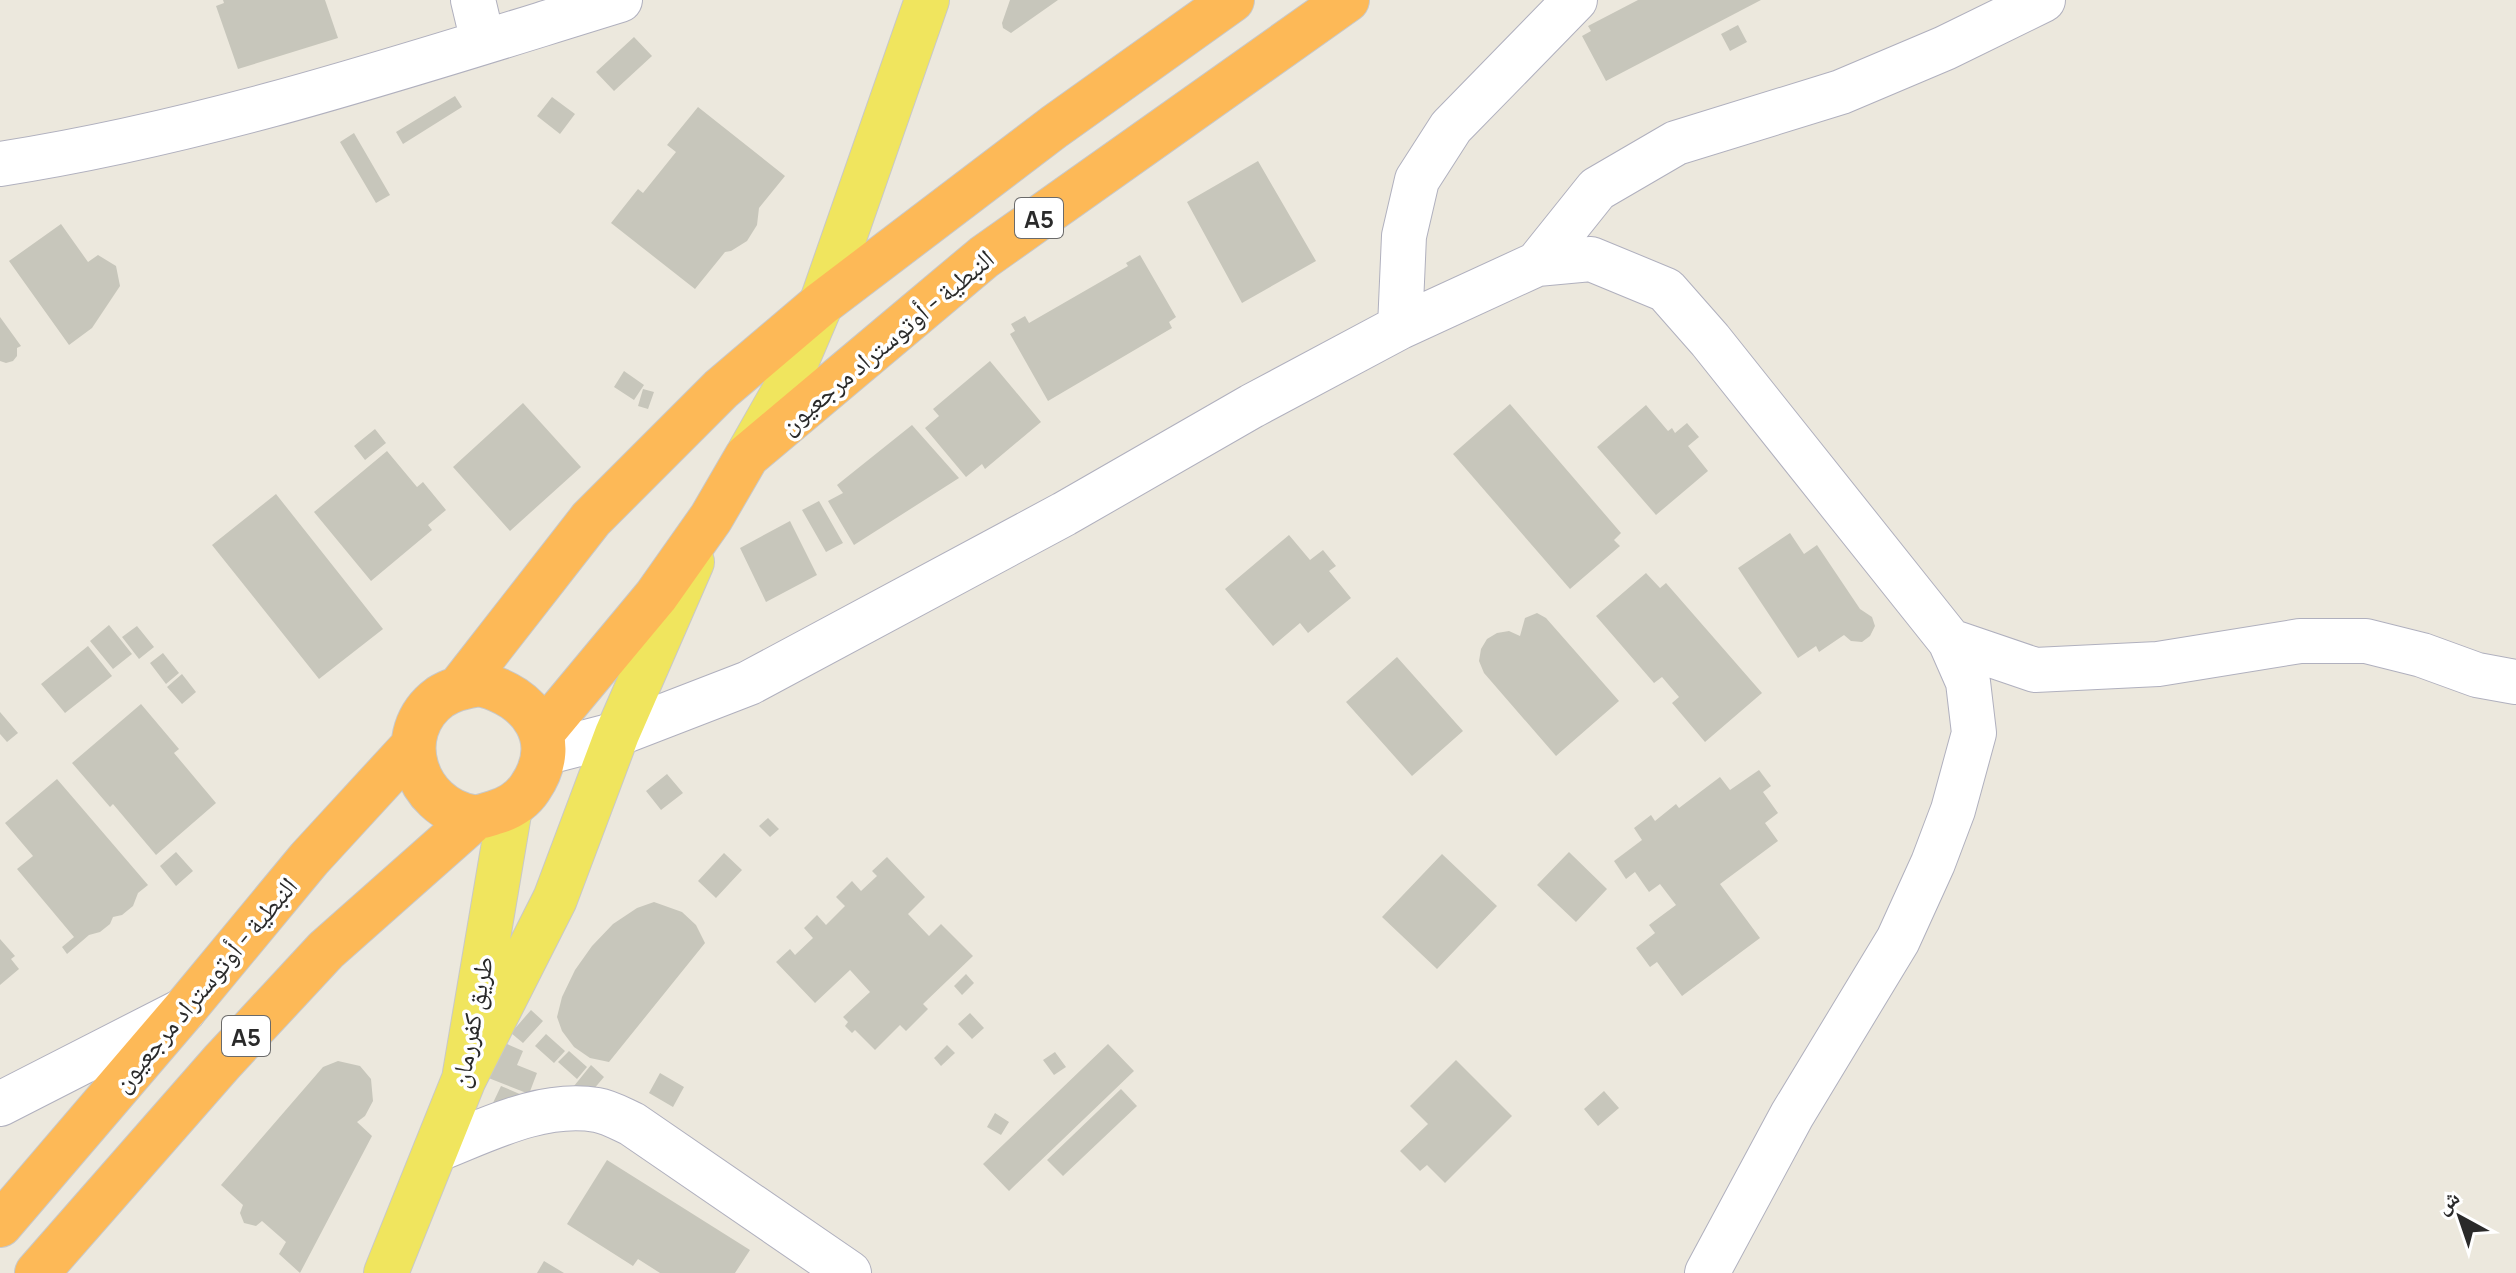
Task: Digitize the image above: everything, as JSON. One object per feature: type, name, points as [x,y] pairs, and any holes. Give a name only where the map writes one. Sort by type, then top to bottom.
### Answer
[{"type":"highway","name":"A5","points":[[412,747],[416,727],[426,710],[441,696],[460,687],[591,519],[721,389],[821,304],[1054,127],[1232,0]]},
{"type":"highway","name":"النبطية - أوتوستراد مرجعيون","points":[[543,743],[656,596],[711,518],[747,456],[984,257],[1347,0]]},
{"type":"highway","points":[[460,687],[480,684],[518,698],[532,713],[543,743]]},
{"type":"highway","name":"A5","points":[[37,1273],[211,1074],[326,950],[492,813],[529,790],[539,772],[543,743]]},
{"type":"highway","name":"النبطية - أوتوستراد مرجعيون","points":[[0,1225],[309,859],[412,747]]},
{"type":"highway","points":[[412,747],[415,768],[423,786],[437,801],[492,813]]},
{"type":"main road","points":[[747,456],[783,393],[821,304],[927,0]]},
{"type":"main road","points":[[464,1079],[555,899],[617,734],[711,518]]},
{"type":"main road","name":"طريق كفررمان","points":[[386,1273],[464,1079],[492,813]]},
{"type":"street","points":[[473,0],[483,42]]},
{"type":"street","points":[[0,164],[126,142],[253,112],[620,0]]},
{"type":"street","points":[[1400,327],[1404,236],[1417,180],[1451,127],[1575,0]]},
{"type":"street","points":[[1537,264],[1597,189],[1676,143],[1841,92],[1945,48],[2043,0]]},
{"type":"street","points":[[543,743],[617,734],[749,683],[1064,514],[1252,406],[1400,327],[1537,264],[1591,259],[1666,290],[1710,340],[1950,641],[1968,682],[1974,733],[1953,810],[1898,940],[1792,1115],[1707,1273]]},
{"type":"street","points":[[1950,641],[2035,670],[2158,664],[2300,641],[2366,641],[2422,655],[2477,675],[2516,682]]},
{"type":"street","points":[[0,1104],[184,1010]]},
{"type":"street","points":[[436,1150],[534,1114],[556,1109],[600,1110],[632,1124],[849,1273]]},
{"type":"building","points":[[223,0],[325,0],[338,38],[238,69],[216,6],[224,3]]},
{"type":"building","points":[[1010,0],[1058,0],[1011,33],[1003,28],[1002,23]]},
{"type":"building","points":[[1638,0],[1761,0],[1606,81],[1582,36],[1591,31],[1588,26]]},
{"type":"building","points":[[1738,25],[1747,42],[1730,51],[1721,34]]},
{"type":"building","points":[[634,37],[652,56],[614,91],[596,72]]},
{"type":"building","points":[[455,96],[462,107],[403,144],[396,132]]},
{"type":"building","points":[[552,97],[575,114],[560,134],[537,116]]},
{"type":"building","points":[[698,107],[785,176],[759,208],[757,225],[747,241],[725,252],[695,289],[611,223],[638,189],[643,193],[676,152],[667,145]]},
{"type":"building","points":[[354,133],[390,195],[376,203],[340,142]]},
{"type":"building","points":[[1258,161],[1316,261],[1242,303],[1187,202]]},
{"type":"building","points":[[61,224],[88,262],[98,255],[116,266],[120,286],[92,328],[69,345],[9,261]]},
{"type":"building","points":[[1140,255],[1176,317],[1169,322],[1172,328],[1048,401],[1010,334],[1015,331],[1011,324],[1025,316],[1029,323],[1128,266],[1126,263]]},
{"type":"building","points":[[0,317],[21,346],[17,348],[13,361],[6,363],[0,361]]},
{"type":"building","points":[[990,361],[1041,422],[985,469],[982,464],[966,477],[925,428],[939,416],[933,409]]},
{"type":"building","points":[[624,371],[644,385],[634,400],[614,387]]},
{"type":"building","points":[[643,389],[654,392],[648,409],[638,406]]},
{"type":"building","points":[[523,403],[581,467],[510,531],[453,467]]},
{"type":"building","points":[[1510,404],[1621,533],[1614,540],[1620,546],[1570,589],[1453,454]]},
{"type":"building","points":[[1646,405],[1668,431],[1672,428],[1675,433],[1687,423],[1699,437],[1688,446],[1708,471],[1656,515],[1597,447]]},
{"type":"building","points":[[912,425],[959,478],[854,545],[828,501],[843,493],[837,485]]},
{"type":"building","points":[[375,429],[386,443],[365,460],[354,446]]},
{"type":"building","points":[[387,451],[417,487],[423,482],[446,510],[428,525],[432,530],[371,581],[314,512]]},
{"type":"building","points":[[276,494],[383,629],[319,679],[212,545]]},
{"type":"building","points":[[819,501],[843,543],[826,552],[802,510]]},
{"type":"building","points":[[790,521],[817,575],[766,602],[740,548]]},
{"type":"building","points":[[1790,533],[1804,554],[1817,545],[1860,609],[1872,617],[1875,626],[1870,636],[1862,642],[1851,641],[1844,635],[1819,652],[1816,646],[1798,658],[1738,568]]},
{"type":"building","points":[[1289,535],[1310,560],[1323,550],[1336,566],[1329,571],[1351,598],[1308,633],[1300,623],[1273,646],[1225,589]]},
{"type":"building","points":[[1646,573],[1660,588],[1666,583],[1762,693],[1705,742],[1672,703],[1679,697],[1662,677],[1654,683],[1596,616]]},
{"type":"building","points":[[1537,613],[1546,618],[1619,701],[1556,756],[1484,673],[1479,661],[1487,639],[1509,631],[1520,636],[1525,618]]},
{"type":"building","points":[[109,625],[132,654],[113,669],[90,641]]},
{"type":"building","points":[[137,626],[154,647],[139,659],[122,637]]},
{"type":"building","points":[[88,646],[112,676],[65,713],[41,684]]},
{"type":"building","points":[[163,653],[179,673],[166,684],[150,663]]},
{"type":"building","points":[[1397,657],[1463,731],[1412,776],[1346,702]]},
{"type":"building","points":[[182,674],[196,692],[182,704],[167,687]]},
{"type":"building","points":[[141,704],[179,749],[174,753],[216,803],[156,855],[113,804],[110,807],[72,763]]},
{"type":"building","points":[[0,712],[18,733],[7,742],[0,734]]},
{"type":"building","points":[[1759,770],[1771,786],[1763,792],[1778,813],[1765,823],[1778,841],[1720,884],[1760,938],[1682,996],[1657,962],[1650,967],[1636,948],[1655,933],[1649,925],[1676,905],[1660,884],[1649,892],[1635,872],[1626,879],[1614,861],[1642,840],[1634,828],[1651,815],[1655,821],[1676,804],[1679,808],[1720,777],[1730,790]]},
{"type":"building","points":[[667,774],[683,793],[661,810],[646,791]]},
{"type":"building","points":[[57,779],[148,885],[138,893],[133,906],[122,915],[113,917],[110,924],[100,932],[89,935],[67,954],[62,947],[74,937],[17,869],[33,856],[5,823]]},
{"type":"building","points":[[768,818],[779,829],[770,837],[759,826]]},
{"type":"building","points":[[176,852],[193,871],[176,886],[160,866]]},
{"type":"building","points":[[1569,852],[1607,889],[1576,922],[1537,885]]},
{"type":"building","points":[[724,853],[742,870],[716,898],[698,881]]},
{"type":"building","points":[[1442,854],[1497,906],[1437,969],[1382,917]]},
{"type":"building","points":[[887,857],[925,897],[908,914],[929,936],[941,924],[973,956],[923,1004],[928,1009],[906,1031],[900,1025],[875,1050],[855,1030],[852,1033],[845,1026],[848,1022],[843,1017],[870,992],[850,970],[815,1003],[776,962],[790,949],[795,955],[813,938],[804,928],[817,915],[826,925],[845,906],[836,897],[852,881],[861,891],[877,876],[872,871]]},
{"type":"building","points":[[654,902],[682,912],[696,925],[705,943],[609,1062],[590,1058],[574,1047],[562,1031],[557,1017],[562,997],[575,970],[613,924],[637,908]]},
{"type":"building","points":[[0,939],[15,956],[11,959],[19,969],[0,985]]},
{"type":"building","points":[[966,974],[974,983],[962,995],[954,986]]},
{"type":"building","points":[[531,1010],[543,1021],[523,1043],[511,1033]]},
{"type":"building","points":[[970,1013],[984,1028],[972,1039],[958,1024]]},
{"type":"building","points":[[546,1034],[565,1051],[554,1063],[535,1046]]},
{"type":"building","points":[[500,1041],[523,1051],[517,1065],[537,1073],[529,1094],[486,1077]]},
{"type":"building","points":[[1108,1044],[1134,1071],[1009,1191],[983,1164]]},
{"type":"building","points":[[947,1045],[955,1053],[941,1066],[934,1058]]},
{"type":"building","points":[[569,1051],[587,1067],[577,1079],[558,1062]]},
{"type":"building","points":[[1055,1052],[1066,1067],[1054,1075],[1043,1060]]},
{"type":"building","points":[[1456,1060],[1512,1116],[1445,1183],[1427,1165],[1420,1171],[1400,1151],[1428,1124],[1410,1106]]},
{"type":"building","points":[[338,1061],[360,1066],[371,1079],[373,1101],[365,1116],[357,1122],[372,1136],[300,1273],[279,1254],[286,1242],[262,1221],[256,1226],[244,1223],[240,1213],[243,1205],[221,1185],[323,1067]]},
{"type":"building","points":[[591,1065],[604,1077],[587,1097],[574,1086]]},
{"type":"building","points":[[660,1073],[684,1087],[673,1107],[649,1093]]},
{"type":"building","points":[[501,1086],[522,1095],[492,1105]]},
{"type":"building","points":[[1121,1089],[1137,1106],[1063,1176],[1047,1160]]},
{"type":"building","points":[[1604,1091],[1619,1108],[1598,1126],[1584,1109]]},
{"type":"building","points":[[995,1113],[1009,1122],[1001,1135],[987,1127]]},
{"type":"building","points":[[607,1160],[750,1250],[735,1273],[660,1273],[638,1259],[633,1266],[567,1224]]},
{"type":"building","points":[[544,1261],[564,1273],[537,1273]]}]
